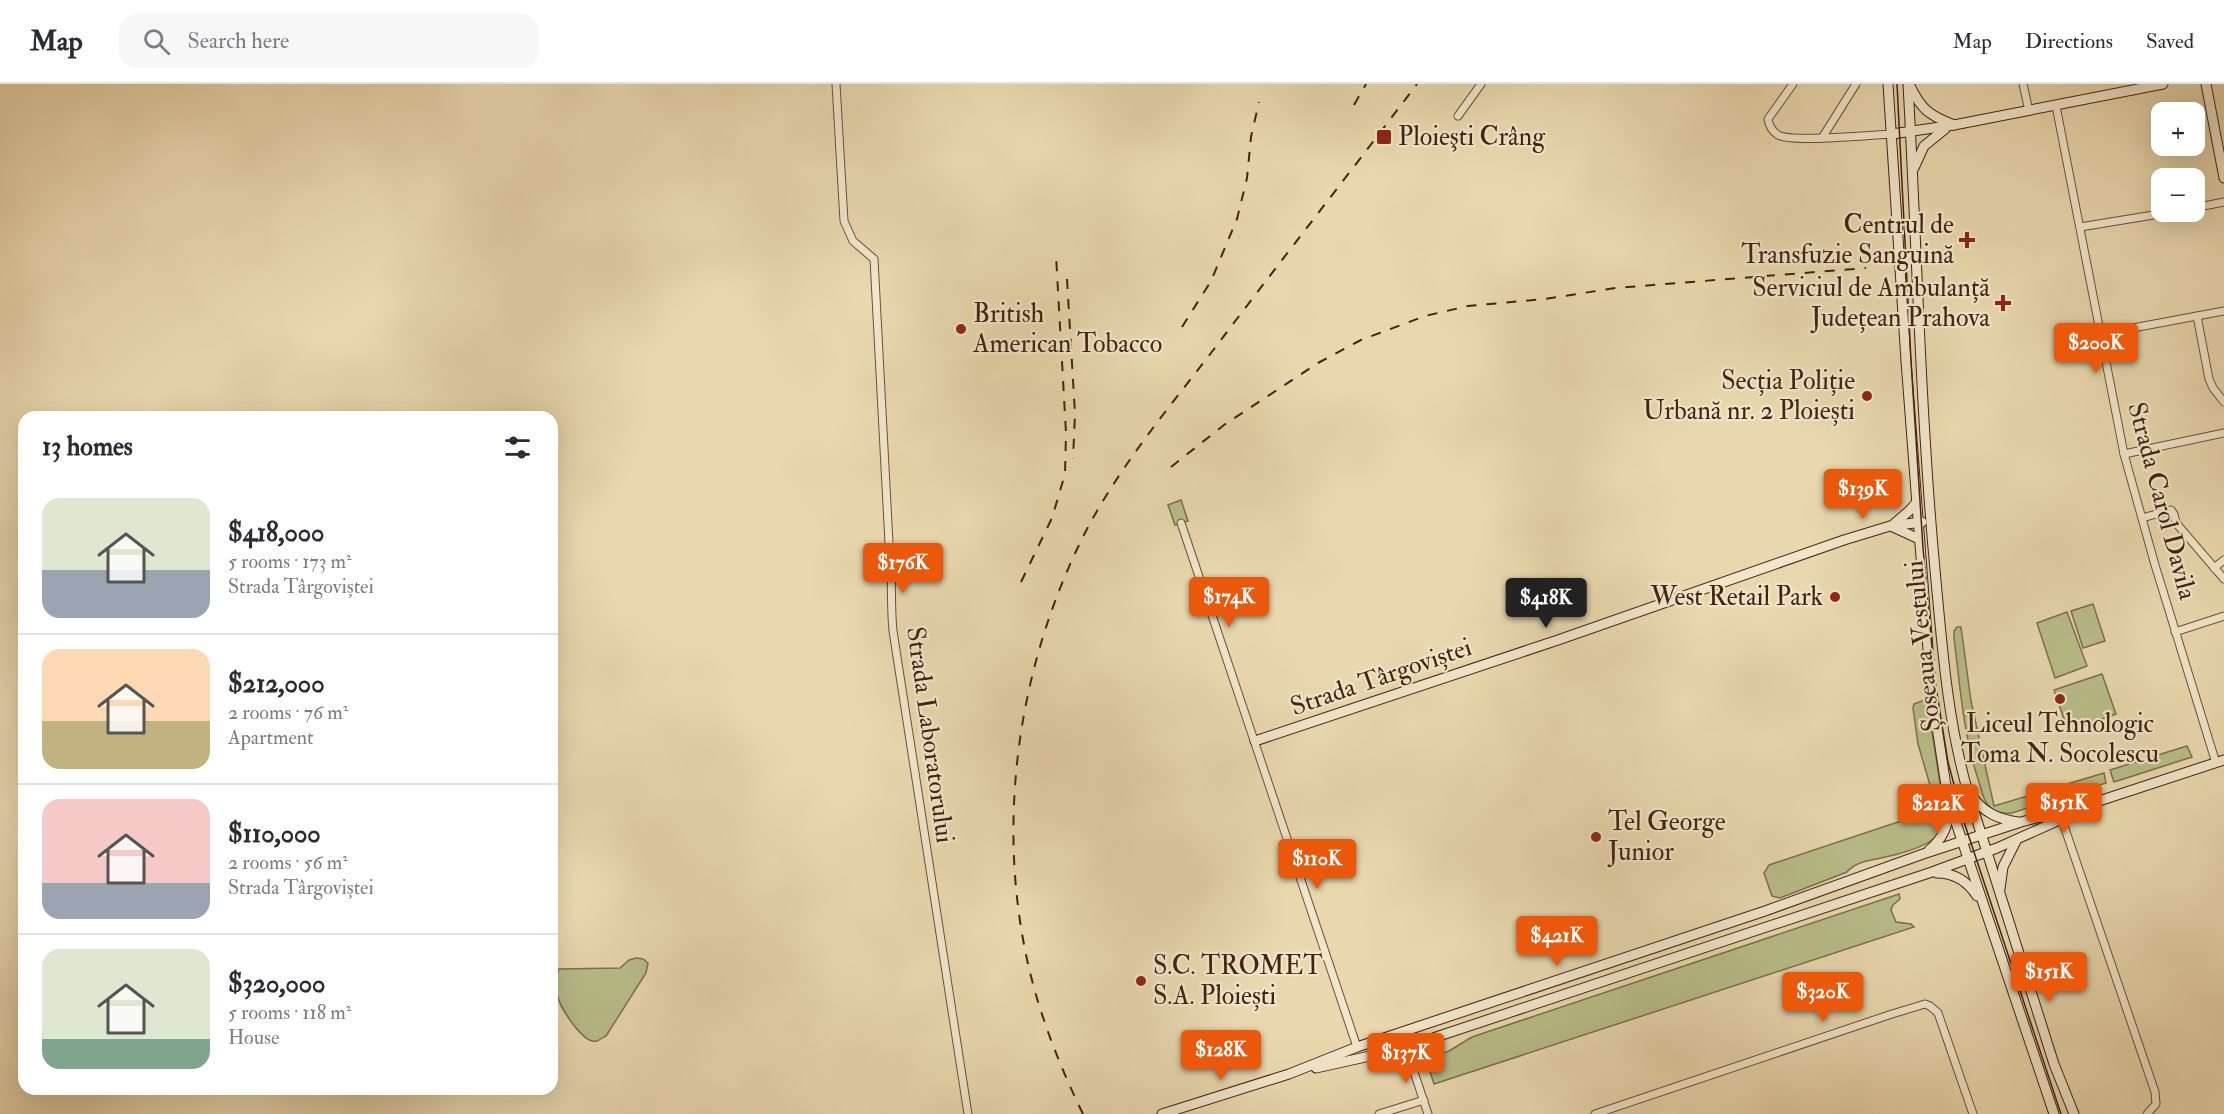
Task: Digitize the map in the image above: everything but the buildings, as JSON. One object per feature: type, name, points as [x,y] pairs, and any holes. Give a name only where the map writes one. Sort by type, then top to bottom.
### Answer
[{"type":"main road","name":"Șoseaua Vestului","points":[[1888,84],[1931,688],[1948,798],[2054,1114]]},
{"type":"main road","name":"Șoseaua Vestului","points":[[1908,84],[1922,402],[1945,686],[1955,744],[1967,789],[2054,1064],[2073,1114]]},
{"type":"main road","points":[[1908,84],[1922,107],[1938,119],[1954,125]]},
{"type":"main road","points":[[1892,134],[1954,125],[2163,84]]},
{"type":"main road","points":[[2207,87],[2224,178]]},
{"type":"main road","points":[[1912,174],[1924,146],[1939,132],[1954,125]]},
{"type":"main road","points":[[1890,526],[1902,518],[1916,502]]},
{"type":"main road","name":"Strada Târgoviștei","points":[[1255,741],[1558,640],[1844,540],[1890,526],[1930,521]]},
{"type":"main road","points":[[1890,526],[1919,539]]},
{"type":"main road","points":[[1162,1114],[1289,1074],[1357,1047],[1754,915],[1923,854],[2021,822],[2099,801],[2220,761]]},
{"type":"main road","points":[[1967,789],[1976,802],[1994,817],[2021,822]]},
{"type":"main road","points":[[1923,854],[1935,845],[1944,832],[1949,810],[1948,798]]},
{"type":"main road","points":[[1289,1074],[1406,1047],[1968,860],[2062,820],[2099,801]]},
{"type":"main road","points":[[2001,900],[2000,883],[2003,867],[2016,840]]},
{"type":"main road","points":[[1932,872],[1953,875],[1962,880],[1974,891],[1983,905]]},
{"type":"main road","points":[[1357,1047],[1361,1058]]},
{"type":"street","name":"Strada Laboratorului","points":[[836,84],[844,220],[853,241],[874,259],[892,563],[893,631],[968,1114]]},
{"type":"street","points":[[1458,116],[1481,84]]},
{"type":"street","points":[[1792,84],[1771,114],[1769,124],[1776,134],[1822,138],[1892,134]]},
{"type":"street","points":[[1822,138],[1856,84]]},
{"type":"street","points":[[2023,84],[2029,111]]},
{"type":"street","name":"Strada Carol Davila","points":[[2056,106],[2124,454],[2175,632],[2220,761]]},
{"type":"street","points":[[2205,206],[2224,202]]},
{"type":"street","points":[[2080,227],[2151,215]]},
{"type":"street","points":[[2101,334],[2224,310]]},
{"type":"street","points":[[2197,316],[2209,379],[2224,402]]},
{"type":"street","points":[[2124,454],[2224,433]]},
{"type":"street","points":[[2142,518],[2171,510],[2176,523],[2224,579]]},
{"type":"street","points":[[1181,523],[1357,1047]]},
{"type":"street","points":[[2214,568],[2224,560]]},
{"type":"street","points":[[2175,632],[2224,616]]},
{"type":"street","points":[[2062,820],[2155,1092],[2156,1104],[2149,1113]]},
{"type":"street","points":[[1595,1114],[1883,1016],[1925,1004],[1938,1013],[1973,1114]]},
{"type":"street","points":[[1401,1033],[1428,1114]]},
{"type":"street","points":[[1379,1114],[1424,1100]]},
{"type":"green space","points":[[1181,500],[1188,521],[1175,525],[1168,505]]},
{"type":"green space","points":[[2093,604],[2105,641],[2083,648],[2071,611]]},
{"type":"green space","points":[[2067,612],[2087,666],[2055,678],[2037,623]]},
{"type":"green space","points":[[1957,627],[1961,627],[1971,701],[1994,806],[2104,773],[2106,783],[2012,813],[1999,812],[1990,807],[1982,792],[1965,727],[1954,638],[1954,631]]},
{"type":"green space","points":[[2102,674],[2116,714],[2068,731],[2054,690]]},
{"type":"green space","points":[[1927,699],[1944,809],[1940,832],[1930,842],[1913,849],[1863,862],[1847,872],[1780,898],[1772,896],[1764,873],[1769,865],[1916,816],[1926,809],[1931,801],[1932,792],[1918,744],[1913,708],[1914,704]]},
{"type":"green space","points":[[2187,746],[2192,757],[2114,782],[2110,770]]},
{"type":"green space","points":[[1899,894],[1900,899],[1891,910],[1896,922],[1911,924],[1914,927],[1434,1084],[1426,1059],[1449,1051],[1472,1037]]},
{"type":"green space","points":[[643,959],[648,963],[646,973],[606,1036],[597,1041],[591,1041],[573,1024],[559,1001],[559,969],[620,968],[629,960]]},
{"type":"tram line","points":[[1897,84],[1911,361],[1923,548],[1935,681],[1948,762],[1964,822],[2061,1114]]},
{"type":"railway","points":[[1354,105],[1366,84]]},
{"type":"railway","points":[[1083,1114],[1057,1055],[1036,995],[1023,937],[1015,877],[1014,817],[1018,758],[1027,698],[1042,640],[1062,583],[1087,529],[1130,460],[1417,84]]},
{"type":"railway","points":[[1182,327],[1211,281],[1237,219],[1247,178],[1251,137],[1259,102]]},
{"type":"railway","points":[[1021,582],[1052,518],[1065,474],[1066,433],[1056,255]]},
{"type":"railway","points":[[1171,467],[1224,425],[1318,363],[1361,340],[1425,316],[1468,306],[1544,299],[1616,288],[1866,268]]},
{"type":"railway","points":[[1067,279],[1075,414],[1073,459]]},
{"type":"place","name":"Ploieşti Crâng","points":[[1384,137]]},
{"type":"place","name":"Centrul de Transfuzie Sanguină","points":[[1967,240]]},
{"type":"place","name":"Serviciul de Ambulanță Județean Prahova","points":[[2003,303]]},
{"type":"place","name":"British American Tobacco","points":[[961,329]]},
{"type":"place","name":"Secția Poliție Urbană nr. 2 Ploiești","points":[[1867,396]]},
{"type":"place","name":"West Retail Park","points":[[1835,597]]},
{"type":"place","name":"Liceul Tehnologic Toma N. Socolescu","points":[[2060,699]]},
{"type":"place","name":"Tel George Junior","points":[[1596,837]]},
{"type":"place","name":"S.C. TROMET S.A. Ploiești","points":[[1141,981]]}]
